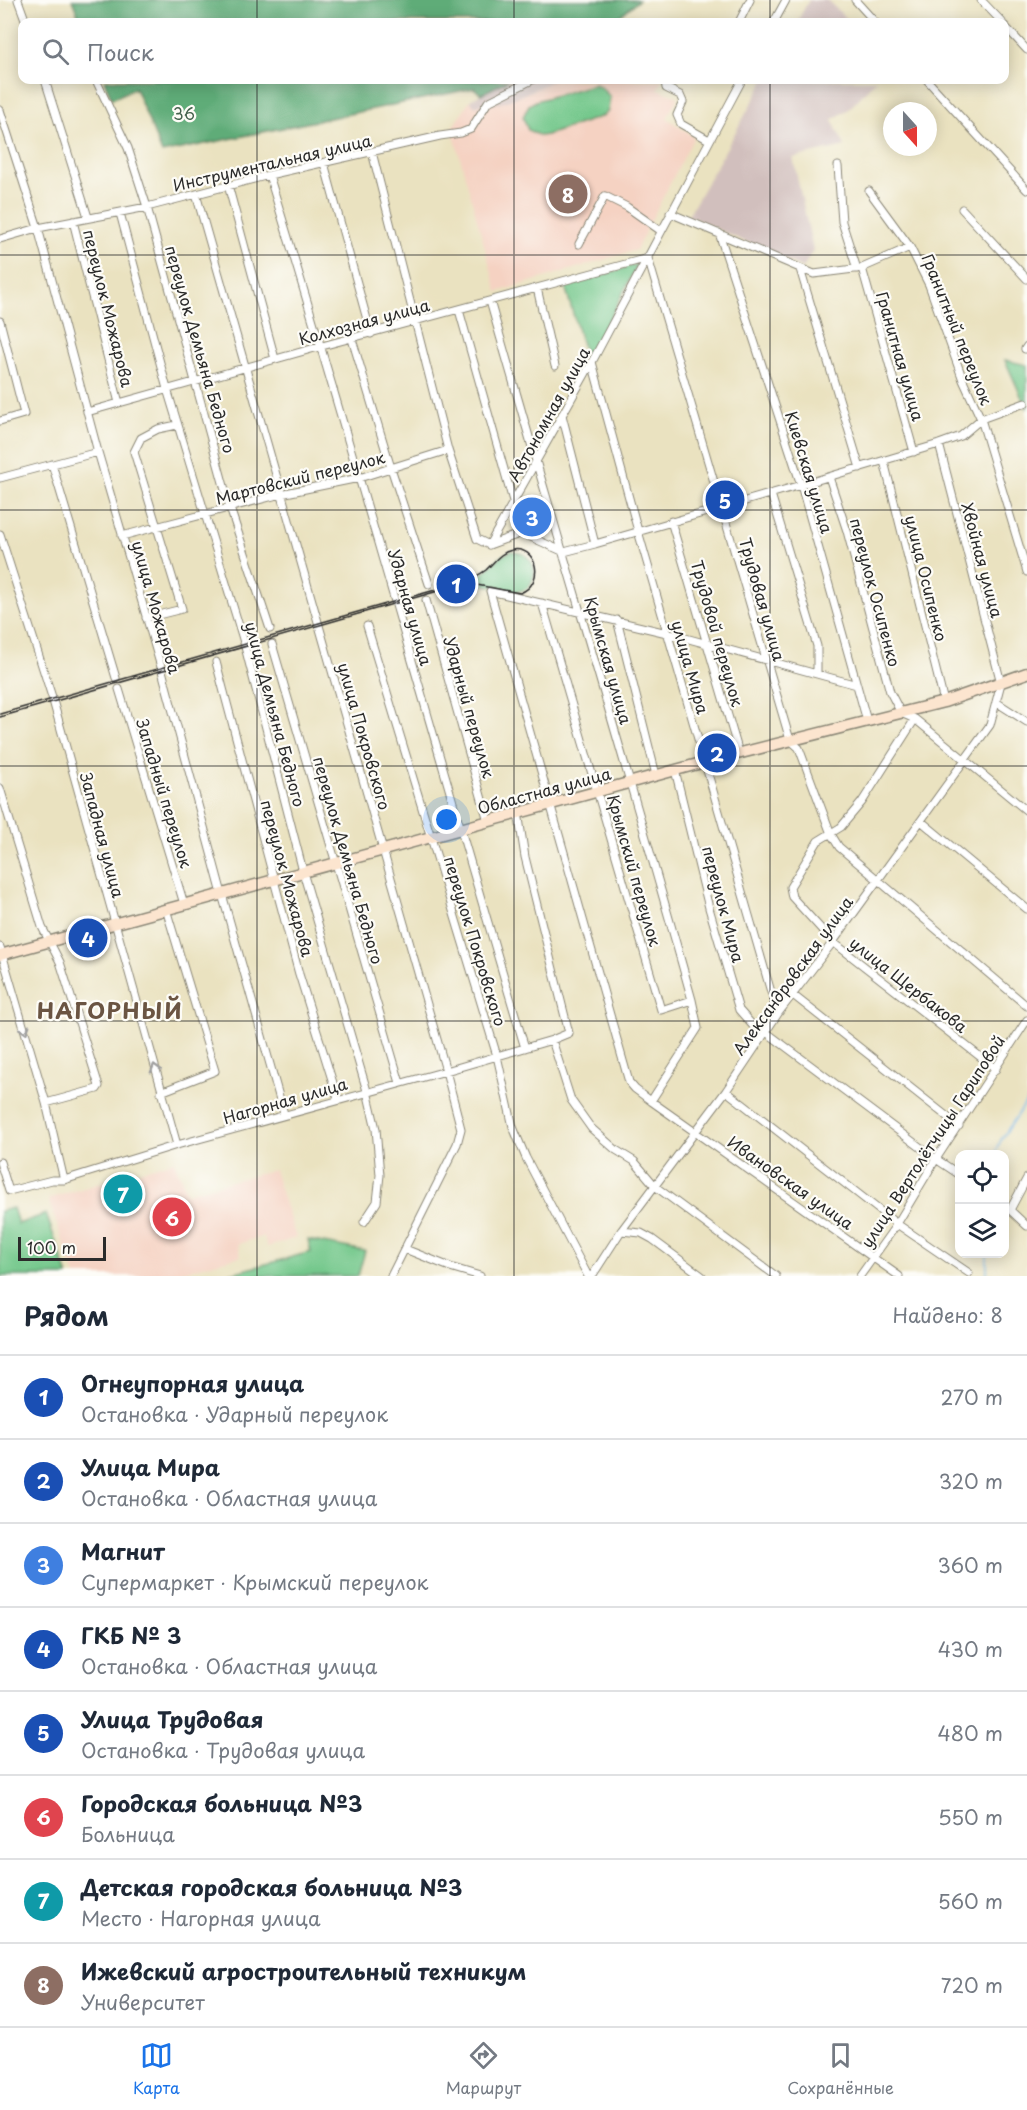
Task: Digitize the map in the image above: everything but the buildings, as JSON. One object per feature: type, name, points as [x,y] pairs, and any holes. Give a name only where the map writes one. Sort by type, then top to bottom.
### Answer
[{"type":"main road","name":"Областная улица","points":[[1,952],[49,942],[705,762],[944,702],[1027,673]]},
{"type":"street","points":[[18,0],[25,18]]},
{"type":"street","points":[[741,18],[750,0]]},
{"type":"street","points":[[776,18],[786,0]]},
{"type":"street","points":[[855,0],[871,18]]},
{"type":"street","points":[[981,0],[998,18]]},
{"type":"street","points":[[1009,30],[1027,50]]},
{"type":"street","name":"переулок Можарова","points":[[46,84],[88,217]]},
{"type":"street","name":"переулок Демьяна Бедного","points":[[98,84],[128,148],[147,207],[230,507],[270,629]]},
{"type":"street","name":"Инструментальная улица","points":[[0,239],[88,217],[147,207],[269,175],[471,129],[488,102],[524,84]]},
{"type":"street","points":[[666,84],[666,88],[680,95],[683,102],[677,115],[681,124],[709,140]]},
{"type":"street","name":"Автономная улица","points":[[489,545],[592,362],[739,84]]},
{"type":"street","points":[[931,84],[1027,190]]},
{"type":"street","name":"улица Можарова","points":[[0,110],[38,228],[98,452],[161,667],[284,1114]]},
{"type":"street","points":[[372,152],[448,450],[477,540],[489,545],[522,533],[564,552],[595,544],[939,444],[961,436],[981,419],[1024,403]]},
{"type":"street","points":[[324,164],[371,334]]},
{"type":"street","name":"Гранитная улица","points":[[838,166],[842,222],[859,268],[914,452]]},
{"type":"street","name":"Ударная улица","points":[[269,175],[322,346],[459,828],[525,1048]]},
{"type":"street","points":[[228,185],[275,359]]},
{"type":"street","name":"Гранитный переулок","points":[[870,191],[910,247],[929,285],[963,380],[981,419],[1027,572]]},
{"type":"street","name":"улица Покровского","points":[[196,194],[244,368],[319,621],[461,1130],[460,1137],[391,1276]]},
{"type":"street","points":[[579,244],[605,196],[627,207],[661,231]]},
{"type":"street","points":[[962,209],[1027,279]]},
{"type":"street","name":"улица Демьяна Бедного","points":[[120,213],[177,425],[243,639],[303,871],[367,1091],[376,1130],[380,1175],[377,1202],[364,1222]]},
{"type":"street","points":[[670,213],[814,273],[859,268],[910,247]]},
{"type":"street","name":"переулок Можарова","points":[[73,221],[119,403]]},
{"type":"street","name":"Киевская улица","points":[[719,233],[801,485],[867,721]]},
{"type":"street","name":"Колхозная улица","points":[[87,412],[648,258]]},
{"type":"street","name":"Трудовая улица","points":[[648,258],[790,741],[799,748],[831,834]]},
{"type":"street","points":[[800,269],[860,468]]},
{"type":"street","points":[[537,288],[555,366]]},
{"type":"street","name":"Крымская улица","points":[[490,301],[631,782],[692,1000],[698,1029],[651,1101]]},
{"type":"street","points":[[459,310],[522,533]]},
{"type":"street","points":[[0,321],[24,414],[0,421]]},
{"type":"street","points":[[352,339],[429,584]]},
{"type":"street","name":"улица Мира","points":[[592,362],[667,633],[771,992],[779,1012]]},
{"type":"street","points":[[561,415],[595,544]]},
{"type":"street","points":[[146,618],[182,609],[134,452],[141,438],[158,429],[177,425]]},
{"type":"street","name":"Хвойная улица","points":[[939,444],[1001,683]]},
{"type":"street","name":"Мартовский переулок","points":[[122,536],[281,494],[359,477],[448,450]]},
{"type":"street","points":[[0,478],[98,452]]},
{"type":"street","name":"улица Осипенко","points":[[884,461],[944,702]]},
{"type":"street","points":[[52,464],[116,678]]},
{"type":"street","name":"переулок Осипенко","points":[[829,477],[847,531],[890,692],[901,713]]},
{"type":"street","points":[[771,494],[817,646],[818,674]]},
{"type":"street","name":"Трудовой переулок","points":[[671,521],[739,753]]},
{"type":"street","name":"Западная улица","points":[[0,534],[51,697],[177,1145]]},
{"type":"street","name":"Ивановская улица","points":[[542,603],[490,591],[628,1078],[635,1089],[651,1101],[899,1276]]},
{"type":"street","name":"Ударный переулок","points":[[426,600],[488,821]]},
{"type":"street","points":[[542,603],[667,633],[857,685]]},
{"type":"street","name":"Крымский переулок","points":[[542,603],[661,1010],[692,1000]]},
{"type":"street","points":[[617,620],[656,775]]},
{"type":"street","name":"переулок Покровского","points":[[367,626],[497,1056],[513,1127],[526,1158],[590,1276]]},
{"type":"street","name":"переулок Демьяна Бедного","points":[[272,644],[400,1083]]},
{"type":"street","name":"переулок Можарова","points":[[216,662],[299,974],[338,1099]]},
{"type":"street","name":"Александровская улица","points":[[590,1276],[726,1091],[779,1012],[966,760],[990,725],[1001,683]]},
{"type":"street","name":"Западный переулок","points":[[119,689],[184,904]]},
{"type":"street","points":[[996,702],[1027,723]]},
{"type":"street","points":[[901,713],[915,719],[1027,811]]},
{"type":"street","name":"улица Щербакова","points":[[915,719],[862,802],[841,827],[818,841],[790,887],[792,897],[833,942],[996,1069]]},
{"type":"street","name":"переулок Мира","points":[[675,770],[709,908],[739,1010],[754,1027],[766,1032],[955,1172]]},
{"type":"street","points":[[0,788],[42,927],[60,962],[99,1086],[97,1089],[46,1103]]},
{"type":"street","name":"Нагорная улица","points":[[0,1162],[9,1191],[52,1180],[64,1180],[284,1114],[446,1071],[569,1033],[525,857],[518,812]]},
{"type":"street","points":[[921,821],[1027,909]]},
{"type":"street","points":[[831,834],[839,847],[1027,1006]]},
{"type":"street","points":[[161,1092],[215,1071],[166,909]]},
{"type":"street","points":[[1,952],[46,1103],[64,1180]]},
{"type":"street","points":[[793,996],[959,1126]]},
{"type":"street","name":"улица Вертолётчицы Гариповой","points":[[860,1276],[897,1224],[936,1159],[1027,1020]]},
{"type":"street","points":[[552,1040],[571,1100],[581,1117],[603,1139],[634,1161],[656,1187],[776,1276]]},
{"type":"street","points":[[726,1091],[897,1224],[969,1273]]},
{"type":"street","points":[[1027,1178],[1010,1210],[1027,1226]]},
{"type":"street","points":[[621,1232],[641,1233],[702,1276]]},
{"type":"street","points":[[405,1249],[480,1276]]},
{"type":"shaded area","points":[[809,0],[827,0],[846,18],[799,18]]},
{"type":"shaded area","points":[[500,84],[546,84],[501,103],[474,106],[470,100]]},
{"type":"shaded area","points":[[546,84],[660,84],[658,89],[678,97],[667,118],[694,137],[636,250],[497,292],[452,128],[470,100],[475,106],[518,97]]},
{"type":"shaded area","points":[[763,84],[872,84],[849,109],[832,120],[845,146],[793,158],[813,250],[803,268],[688,216]]},
{"type":"shaded area","points":[[174,1161],[187,1193],[274,1170],[296,1238],[267,1247],[264,1236],[238,1244],[241,1256],[165,1276],[75,1276],[48,1199]]},
{"type":"green space","points":[[72,0],[639,0],[618,18],[79,18]]},
{"type":"green space","name":"36","points":[[106,84],[500,84],[481,94],[474,88],[162,153],[135,88],[112,99]]},
{"type":"green space","points":[[595,84],[610,97],[608,111],[603,116],[547,135],[540,136],[528,130],[523,117],[529,105]]},
{"type":"green space","points":[[638,264],[587,362],[565,286]]},
{"type":"green space","points":[[1005,360],[1027,365],[1027,409]]},
{"type":"green space","points":[[511,551],[524,554],[533,566],[533,580],[527,589],[515,592],[469,581],[485,572],[501,556]]},
{"type":"green space","points":[[13,1208],[18,1224],[46,1214],[68,1276],[0,1276],[0,1211]]},
{"type":"green space","points":[[308,1240],[365,1251],[358,1276],[221,1276],[311,1252]]},
{"type":"waterway","points":[[997,1150],[1027,1101]]},
{"type":"waterway","points":[[987,1258],[987,1276]]},
{"type":"tram line","points":[[0,714],[460,583],[483,572],[508,551],[521,550],[527,553],[535,566],[533,581],[520,593],[466,583],[0,717]]},
{"type":"place","name":"Ижевский агростроительный техникум","points":[[568,194]]},
{"type":"place","name":"Улица Трудовая","points":[[725,500]]},
{"type":"place","name":"Магнит","points":[[532,517]]},
{"type":"place","name":"Огнеупорная улица","points":[[456,584]]},
{"type":"place","name":"Улица Мира","points":[[717,753]]},
{"type":"place","name":"ГКБ № 3","points":[[88,938]]},
{"type":"place","name":"Детская городская больница №3","points":[[123,1194]]},
{"type":"place","name":"Городская больница №3","points":[[172,1217]]},
{"type":"district","name":"НАГОРНЫЙ","points":[[110,1009]]}]
